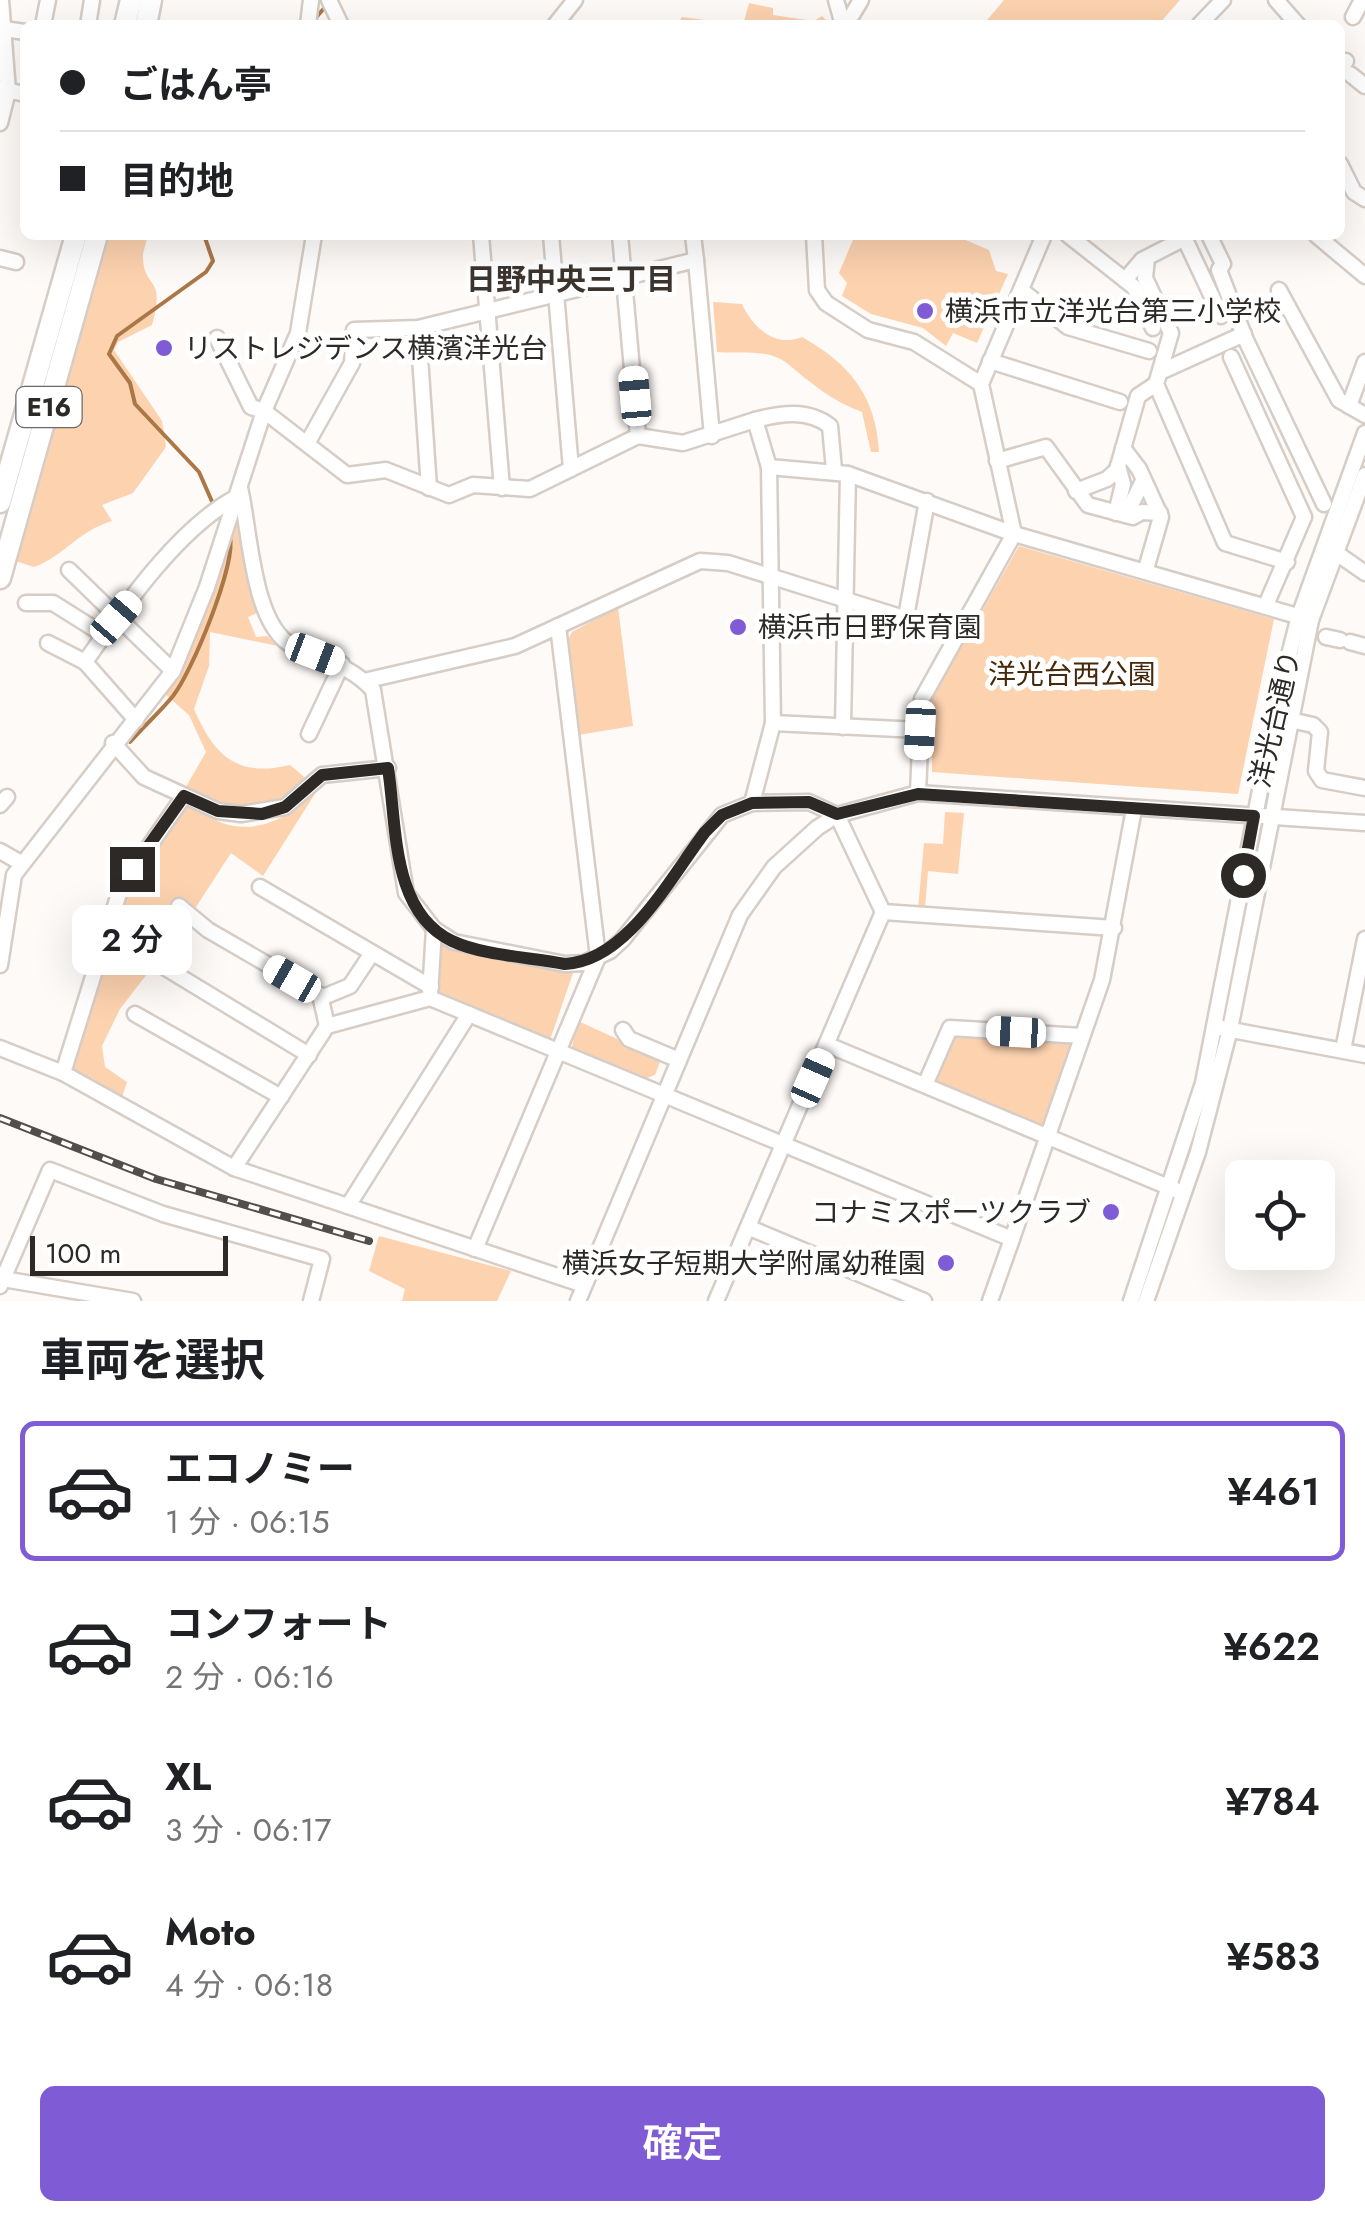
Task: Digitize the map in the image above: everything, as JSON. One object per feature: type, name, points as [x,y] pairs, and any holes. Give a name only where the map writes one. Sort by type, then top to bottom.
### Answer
[{"type":"highway","points":[[129,20],[146,1]]},
{"type":"highway","name":"E16","points":[[0,502],[75,240]]},
{"type":"highway","name":"E16","points":[[0,578],[96,240]]},
{"type":"street","points":[[0,124],[4,90],[1,0]]},
{"type":"street","points":[[308,20],[311,0]]},
{"type":"street","points":[[559,20],[575,0]]},
{"type":"street","points":[[1204,20],[1223,0]]},
{"type":"street","points":[[1276,0],[1294,20]]},
{"type":"street","points":[[4,28],[20,31]]},
{"type":"street","points":[[1345,68],[1365,86]]},
{"type":"street","points":[[1345,174],[1354,192],[1365,199]]},
{"type":"street","points":[[0,965],[10,891],[22,863],[113,743],[173,672],[222,538],[228,504],[298,332],[313,240]]},
{"type":"street","points":[[481,240],[502,488]]},
{"type":"street","points":[[551,240],[571,469]]},
{"type":"street","points":[[620,240],[638,436]]},
{"type":"street","points":[[694,240],[712,436]]},
{"type":"street","points":[[814,240],[817,290],[826,303],[868,330],[914,342],[981,384]]},
{"type":"street","points":[[918,794],[922,699],[1014,534],[981,384],[1042,240]]},
{"type":"street","points":[[1074,240],[1134,287],[1153,328]]},
{"type":"street","points":[[1124,280],[1147,258],[1177,240]]},
{"type":"street","points":[[1186,240],[1220,316]]},
{"type":"street","points":[[1211,240],[1244,334],[1324,504]]},
{"type":"street","points":[[1322,240],[1365,276]]},
{"type":"street","points":[[1336,240],[1365,266]]},
{"type":"street","points":[[0,258],[16,262]]},
{"type":"street","points":[[1147,258],[1145,278],[1171,333],[1158,378],[1226,542],[1287,562]]},
{"type":"street","points":[[308,442],[352,362],[354,330],[418,328],[696,260]]},
{"type":"street","points":[[1021,290],[1068,327],[1148,351]]},
{"type":"street","points":[[1279,290],[1310,354],[1339,400],[1365,415]]},
{"type":"street","points":[[418,328],[429,488]]},
{"type":"street","points":[[1076,491],[1107,480],[1118,466],[1138,396],[1178,364],[1244,334]]},
{"type":"street","points":[[217,338],[251,408],[264,411],[308,442],[347,476],[386,470],[449,495],[473,485],[530,489],[638,436],[683,443],[779,414],[817,416],[830,426],[841,472],[847,603],[844,727]]},
{"type":"street","points":[[1166,353],[1178,364]]},
{"type":"street","points":[[1231,357],[1304,517],[1266,605]]},
{"type":"street","points":[[990,361],[1120,402]]},
{"type":"street","points":[[1349,406],[1365,362]]},
{"type":"street","points":[[752,803],[773,723],[774,580],[769,467],[755,420]]},
{"type":"street","name":"洋光台通り","points":[[1223,1028],[1254,816],[1305,618],[1365,433]]},
{"type":"street","points":[[997,461],[1046,447],[1088,505],[1125,515],[1160,513]]},
{"type":"street","points":[[1122,448],[1160,513],[1146,570]]},
{"type":"street","points":[[1118,466],[1125,515]]},
{"type":"street","points":[[769,467],[841,472],[1014,534],[1305,618]]},
{"type":"street","name":"洋光台通り","points":[[1146,1301],[1200,1096],[1223,1028],[1273,819],[1305,618],[1362,497],[1365,475]]},
{"type":"street","points":[[1125,515],[1144,480]]},
{"type":"street","points":[[906,617],[927,501]]},
{"type":"street","points":[[85,662],[116,618],[228,504]]},
{"type":"street","points":[[228,504],[272,629],[289,644],[342,664],[373,690],[380,714],[406,893],[434,930],[454,942],[565,964],[598,958]]},
{"type":"street","points":[[1336,552],[1365,573]]},
{"type":"street","points":[[364,680],[515,646],[700,561],[728,562],[847,603],[958,634]]},
{"type":"street","points":[[68,570],[173,672]]},
{"type":"street","points":[[26,603],[53,604],[104,635]]},
{"type":"street","points":[[558,626],[598,958]]},
{"type":"street","points":[[48,643],[85,662],[136,720]]},
{"type":"street","points":[[310,734],[342,664]]},
{"type":"street","points":[[1290,720],[1313,725],[1320,732],[1316,771],[1322,780],[1365,788]]},
{"type":"street","points":[[773,723],[920,730]]},
{"type":"street","points":[[113,743],[144,778],[218,811],[262,814],[285,807],[322,775],[388,768]]},
{"type":"street","points":[[578,1301],[740,915],[756,888],[802,840],[837,814],[918,794],[1365,823]]},
{"type":"street","points":[[64,1073],[121,887],[184,796]]},
{"type":"street","points":[[474,1248],[598,958],[622,939],[722,815],[752,803],[809,802],[837,814],[883,912],[716,1301]]},
{"type":"street","points":[[990,1301],[1049,1136],[1114,928],[1134,809]]},
{"type":"street","points":[[0,852],[22,863]]},
{"type":"street","points":[[260,887],[469,1014],[1012,1240]]},
{"type":"street","points":[[179,906],[208,930],[321,998],[327,1026]]},
{"type":"street","points":[[883,912],[1114,928]]},
{"type":"street","points":[[430,992],[434,930]]},
{"type":"street","points":[[1343,1050],[1365,941]]},
{"type":"street","points":[[321,998],[350,986],[372,953]]},
{"type":"street","points":[[164,967],[308,1055]]},
{"type":"street","points":[[234,1168],[327,1026],[430,992]]},
{"type":"street","points":[[135,1014],[281,1096]]},
{"type":"street","points":[[348,1206],[469,1014]]},
{"type":"street","points":[[926,1085],[950,1028],[1082,1036]]},
{"type":"street","points":[[1223,1028],[1365,1055]]},
{"type":"street","points":[[623,1030],[629,1039],[679,1060]]},
{"type":"street","points":[[828,1045],[1176,1190]]},
{"type":"street","points":[[0,1048],[64,1073],[234,1168],[584,1285]]},
{"type":"street","points":[[134,1301],[1,1283],[50,1170],[163,1214],[322,1259],[311,1301]]},
{"type":"street","name":"洋光台通り","points":[[1131,1301],[1176,1190]]},
{"type":"street","points":[[750,1228],[924,1301]]},
{"type":"green space","points":[[1004,0],[1180,0],[1162,20],[987,20]]},
{"type":"green space","points":[[749,3],[773,8],[773,15],[807,20],[744,20]]},
{"type":"green space","points":[[96,240],[146,240],[143,260],[157,298],[152,325],[118,342],[114,350],[162,421],[166,447],[133,493],[102,505],[112,521],[89,531],[34,567],[6,558]]},
{"type":"green space","name":"横浜市立洋光台第三小学校","points":[[853,240],[966,240],[989,250],[996,271],[1008,274],[977,343],[953,333],[946,346],[923,328],[871,314],[842,296],[847,283],[839,273]]},
{"type":"green space","points":[[713,302],[742,304],[766,334],[783,340],[802,337],[834,358],[866,398],[879,452],[871,452],[862,412],[832,397],[780,359],[763,354],[717,352]]},
{"type":"green space","points":[[233,525],[238,526],[257,613],[248,617],[256,637],[267,636],[278,646],[210,632],[209,666],[194,709],[210,739],[229,759],[255,768],[290,765],[309,781],[278,802],[249,809],[183,792],[206,752],[189,715],[166,695],[220,575],[225,539]]},
{"type":"green space","name":"洋光台西公園","points":[[1019,546],[1274,619],[1238,794],[932,772],[932,698]]},
{"type":"green space","points":[[618,607],[633,726],[578,735],[568,640],[572,632]]},
{"type":"green space","points":[[323,781],[263,876],[231,853],[181,930],[120,1009],[102,1046],[105,1067],[127,1082],[121,1100],[68,1070],[123,889],[186,802],[220,822],[249,827],[291,812]]},
{"type":"green space","points":[[945,812],[964,813],[958,874],[928,871],[925,908],[918,909],[924,843],[943,844]]},
{"type":"green space","points":[[438,938],[493,956],[573,973],[550,1040],[435,991]]},
{"type":"green space","points":[[578,1021],[661,1059],[655,1075],[647,1078],[572,1047]]},
{"type":"green space","points":[[958,1034],[1070,1041],[1075,1046],[1047,1124],[1040,1127],[939,1085],[935,1077],[951,1038]]},
{"type":"green space","points":[[379,1236],[511,1271],[497,1301],[402,1301],[405,1289],[369,1271]]},
{"type":"waterway","points":[[314,20],[326,6]]},
{"type":"waterway","points":[[206,240],[213,261],[206,272],[117,336],[109,354],[130,383],[135,404],[199,472],[214,506]]},
{"type":"waterway","points":[[130,742],[173,696],[191,665],[220,593],[230,537]]},
{"type":"railway","points":[[0,1118],[156,1179],[369,1241]]},
{"type":"place","name":"横浜市立洋光台第三小学校","points":[[925,311]]},
{"type":"place","name":"リストレジデンス横濱洋光台","points":[[164,348]]},
{"type":"place","name":"横浜市日野保育園","points":[[738,627]]},
{"type":"place","name":"コナミスポーツクラブ","points":[[1111,1212]]},
{"type":"place","name":"横浜女子短期大学附属幼稚園","points":[[946,1263]]},
{"type":"district","name":"日野中央三丁目","points":[[571,279]]},
{"type":"route","points":[[132,869],[184,796],[218,811],[262,814],[285,807],[322,775],[388,768],[406,893],[418,913],[434,930],[454,942],[565,964],[584,963],[610,951],[705,832],[722,815],[752,803],[809,802],[837,814],[918,794],[1254,816],[1243,875]]}]
